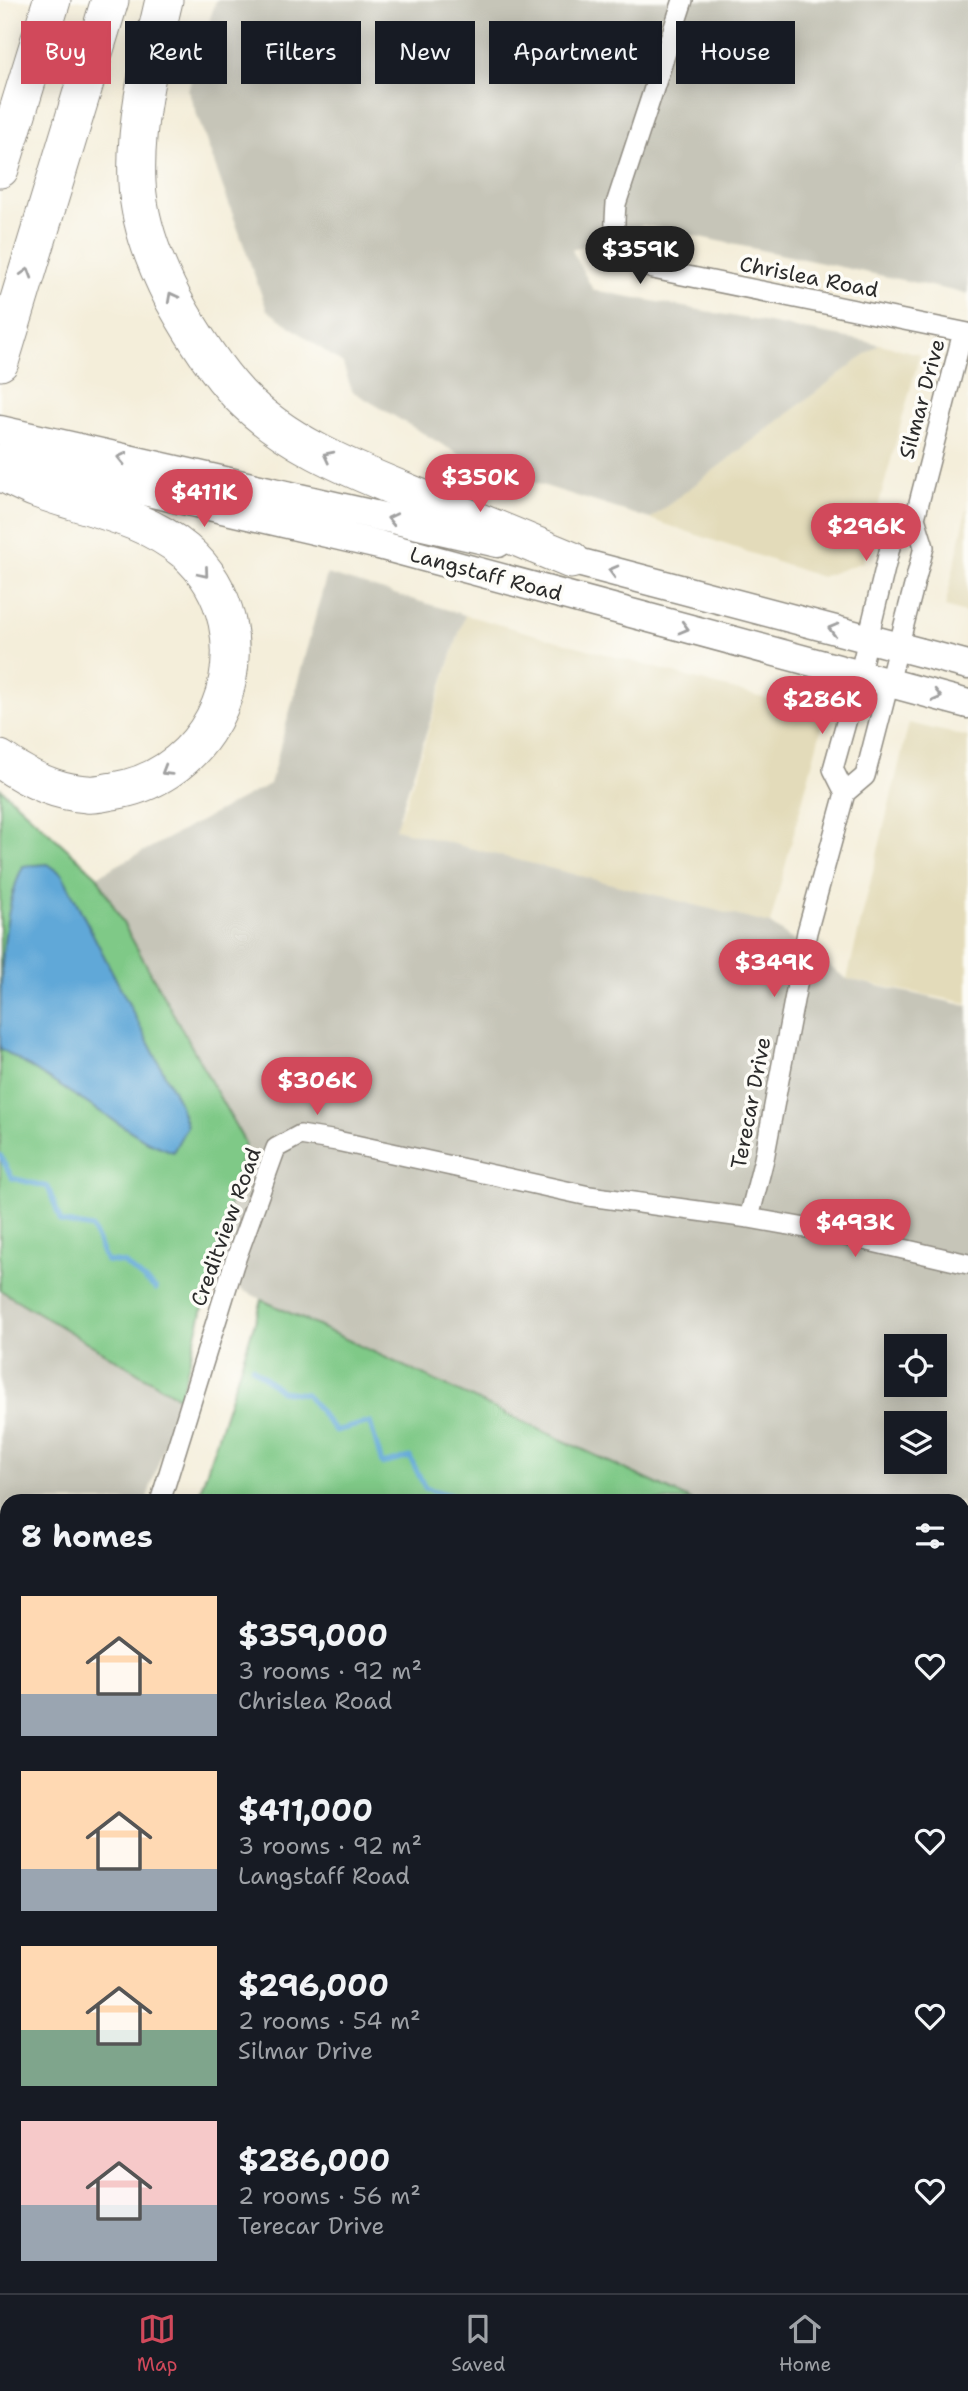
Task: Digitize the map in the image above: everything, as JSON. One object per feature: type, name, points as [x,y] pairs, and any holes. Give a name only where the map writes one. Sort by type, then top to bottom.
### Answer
[{"type":"highway","points":[[0,169],[52,0]]},
{"type":"highway","points":[[0,362],[110,0]]},
{"type":"highway","points":[[164,0],[147,72],[138,127],[137,184],[144,230],[164,282],[194,337],[240,396],[282,431],[325,456],[371,477],[571,560]]},
{"type":"highway","points":[[0,472],[41,465],[147,525],[186,552],[217,589],[231,640],[230,672],[221,707],[200,741],[170,770],[131,788],[89,794],[51,788],[20,774],[0,759]]},
{"type":"main road","name":"Langstaff Road","points":[[0,430],[41,465],[379,545],[968,704]]},
{"type":"main road","name":"Langstaff Road","points":[[0,458],[571,560],[968,665]]},
{"type":"street","name":"Chrislea Road","points":[[683,0],[616,204],[614,230],[617,247],[631,261],[653,269],[966,332]]},
{"type":"street","name":"Silmar Drive","points":[[868,638],[892,539],[915,518],[966,332]]},
{"type":"street","name":"Silmar Drive","points":[[889,684],[924,547],[915,518]]},
{"type":"street","points":[[845,793],[833,769],[868,638]]},
{"type":"street","name":"Terecar Drive","points":[[749,1218],[764,1159],[807,932],[845,793],[865,776],[889,684]]},
{"type":"street","name":"Creditview Road","points":[[162,1494],[234,1264],[276,1148],[300,1135],[337,1140],[589,1196],[749,1218],[834,1233],[968,1264]]},
{"type":"shaded area","points":[[216,0],[968,0],[968,294],[643,225],[572,250],[593,290],[879,344],[650,519],[475,464],[352,391],[343,364],[267,310],[188,90],[190,84],[227,84],[227,21],[209,21]]},
{"type":"shaded area","points":[[879,344],[920,354],[863,562],[821,577],[650,519]]},
{"type":"shaded area","points":[[968,505],[968,614],[945,607]]},
{"type":"shaded area","points":[[327,574],[465,615],[395,829],[770,924],[847,979],[968,1006],[968,1494],[678,1494],[212,1276],[245,1143],[97,876],[270,784]]},
{"type":"shaded area","points":[[465,615],[778,702],[829,699],[770,924],[394,829],[406,803]]},
{"type":"shaded area","points":[[909,723],[968,737],[968,1003],[847,979]]},
{"type":"shaded area","points":[[0,1290],[180,1398],[148,1494],[0,1494]]},
{"type":"green space","points":[[0,788],[97,876],[245,1143],[180,1398],[0,1290]]},
{"type":"green space","points":[[262,1300],[678,1494],[199,1494]]},
{"type":"water","points":[[48,864],[62,874],[178,1100],[187,1126],[173,1152],[148,1142],[0,1048],[3,954],[15,885],[23,866]]},
{"type":"waterway","points":[[0,1155],[12,1178],[48,1187],[61,1222],[92,1228],[106,1261],[124,1263],[156,1289]]},
{"type":"waterway","points":[[252,1367],[281,1391],[306,1394],[335,1431],[370,1422],[382,1464],[410,1457],[425,1488],[447,1494]]}]
